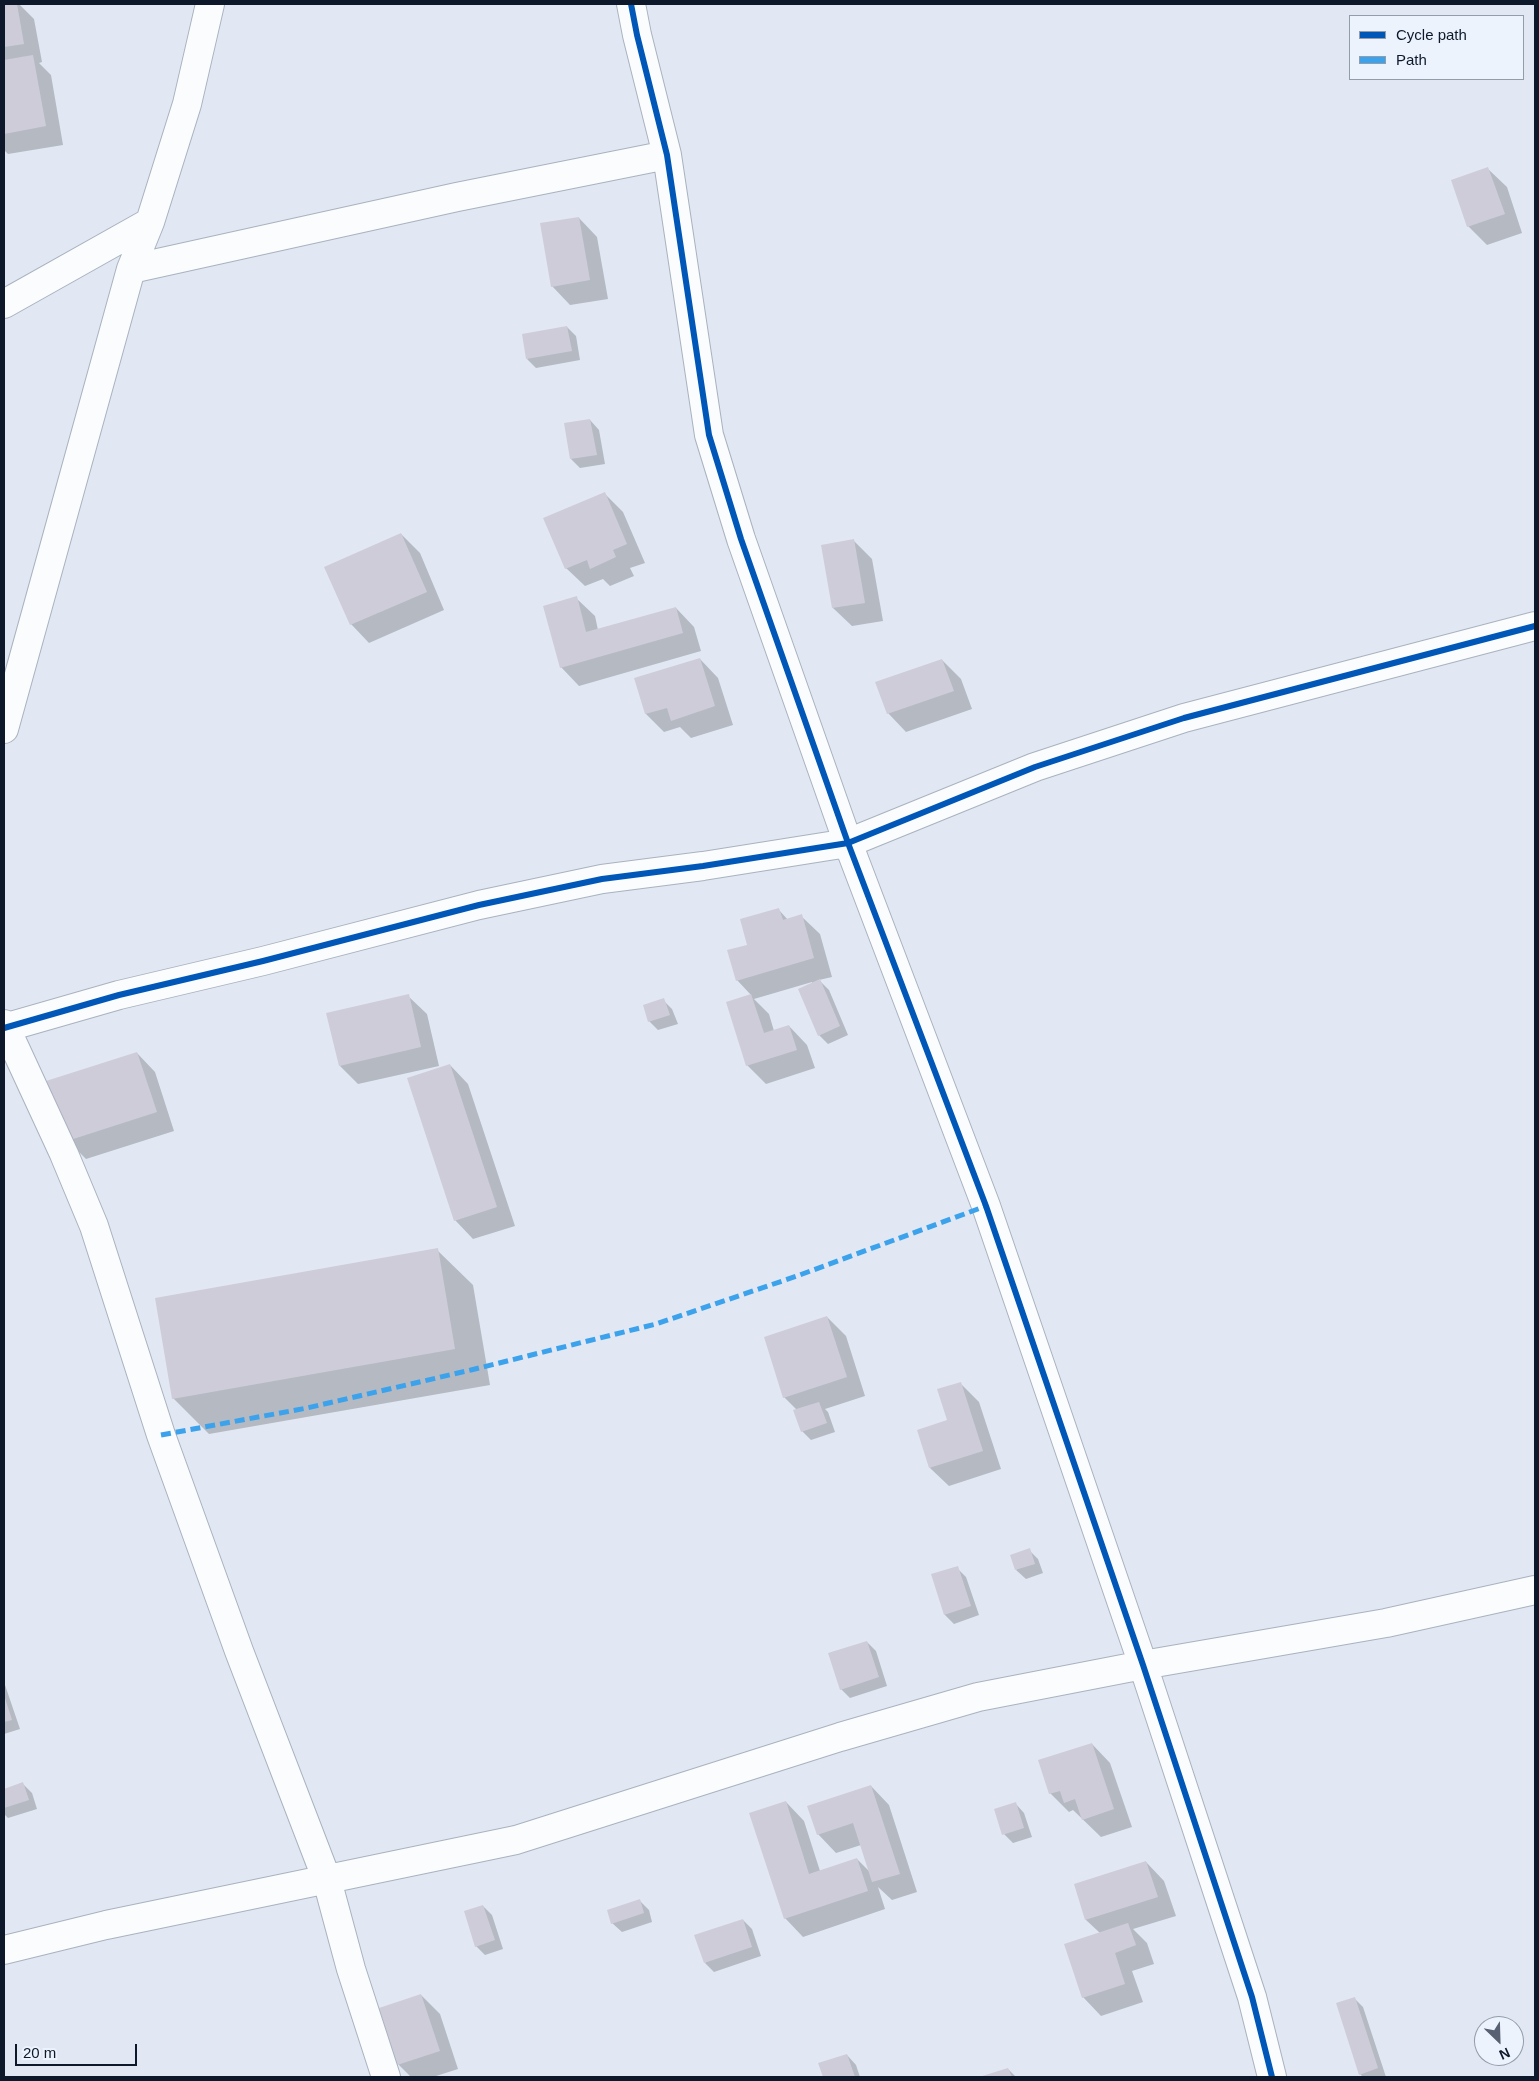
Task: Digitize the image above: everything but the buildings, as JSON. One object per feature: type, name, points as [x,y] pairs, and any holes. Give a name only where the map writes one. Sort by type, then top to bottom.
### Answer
[{"type":"street","points":[[4,729],[131,269],[150,222],[187,104],[210,4]]},
{"type":"street","points":[[631,4],[636,35],[667,155],[709,435],[770,624],[848,843],[986,1206],[1143,1665],[1252,1997],[1272,2077]]},
{"type":"street","points":[[131,269],[457,197],[667,155]]},
{"type":"street","points":[[4,304],[150,222]]},
{"type":"street","points":[[386,2077],[350,1969],[327,1880],[239,1651],[161,1435],[94,1226],[64,1154],[5,1026],[118,995],[263,961],[479,905],[602,879],[703,866],[848,843],[1035,767],[1184,718],[1535,626]]},
{"type":"street","points":[[4,1950],[106,1925],[516,1840],[840,1737],[978,1697],[1143,1665],[1386,1623],[1535,1590]]},
{"type":"marked path","points":[[161,1435],[307,1408],[656,1324],[797,1276],[986,1206]]},
{"type":"cycle path","points":[[631,4],[667,155],[709,435],[741,539],[848,843],[986,1206],[1143,1665],[1252,1997],[1272,2077]]},
{"type":"cycle path","points":[[4,1028],[119,995],[263,961],[479,905],[602,879],[703,866],[848,843],[1035,767],[1184,718],[1535,626]]}]
